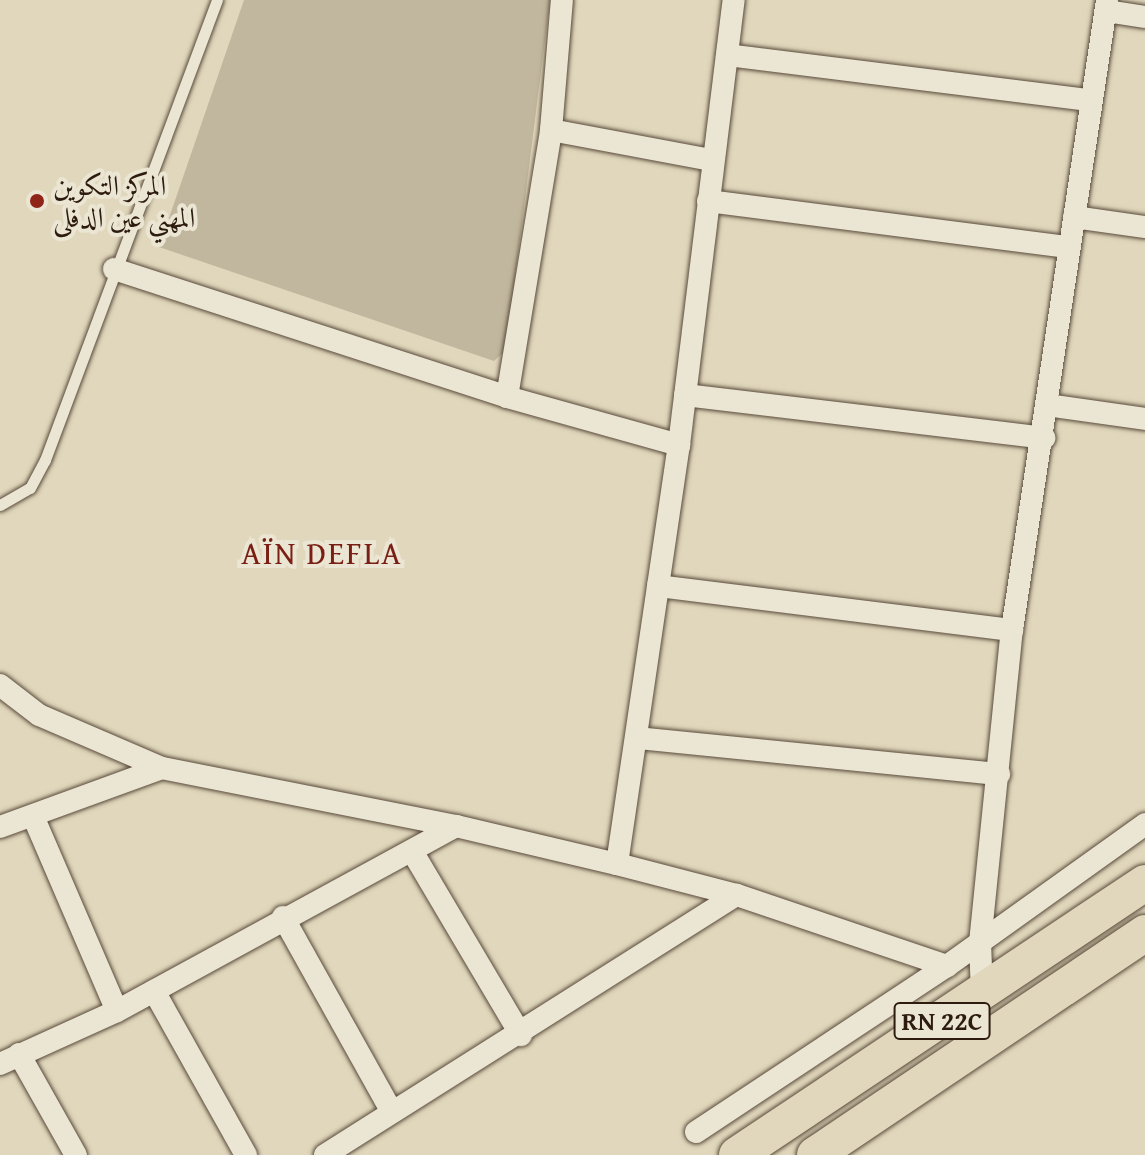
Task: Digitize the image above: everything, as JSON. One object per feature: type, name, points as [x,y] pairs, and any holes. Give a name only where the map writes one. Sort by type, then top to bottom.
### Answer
[{"type":"highway","name":"RN 22C","points":[[737,1155],[1145,883]]},
{"type":"highway","name":"RN 22C","points":[[815,1155],[1145,933]]},
{"type":"street","points":[[507,397],[551,130],[562,0]]},
{"type":"street","points":[[617,864],[679,445],[734,0]]},
{"type":"street","points":[[982,994],[980,943],[1012,630],[1044,438],[1088,100],[1107,6],[1145,17]]},
{"type":"street","points":[[727,55],[1088,100]]},
{"type":"street","points":[[551,130],[712,160]]},
{"type":"street","points":[[708,201],[1068,247]]},
{"type":"street","points":[[1074,217],[1145,227]]},
{"type":"street","points":[[114,269],[507,397],[679,445]]},
{"type":"street","points":[[685,395],[1044,438]]},
{"type":"street","points":[[1047,405],[1145,419]]},
{"type":"street","points":[[658,586],[1012,630]]},
{"type":"street","points":[[0,685],[50,721],[162,768],[456,826],[617,864],[737,895],[947,966]]},
{"type":"street","points":[[637,738],[999,774]]},
{"type":"street","points":[[0,827],[162,768]]},
{"type":"street","points":[[33,816],[117,1011]]},
{"type":"street","points":[[696,1132],[947,966],[1145,824]]},
{"type":"street","points":[[76,1155],[10,1059],[117,1011],[283,917],[456,826]]},
{"type":"street","points":[[412,851],[521,1035]]},
{"type":"street","points":[[325,1155],[521,1035],[737,895]]},
{"type":"street","points":[[283,917],[392,1112]]},
{"type":"street","points":[[154,991],[246,1155]]},
{"type":"lane","points":[[0,505],[30,488],[45,460],[217,0]]},
{"type":"shaded area","points":[[244,0],[550,0],[506,350],[494,361],[159,247]]},
{"type":"place","name":"المركز التكوين المهني عين الدفلى","points":[[37,201]]},
{"type":"district","name":"AÏN DEFLA","points":[[322,553]]}]
